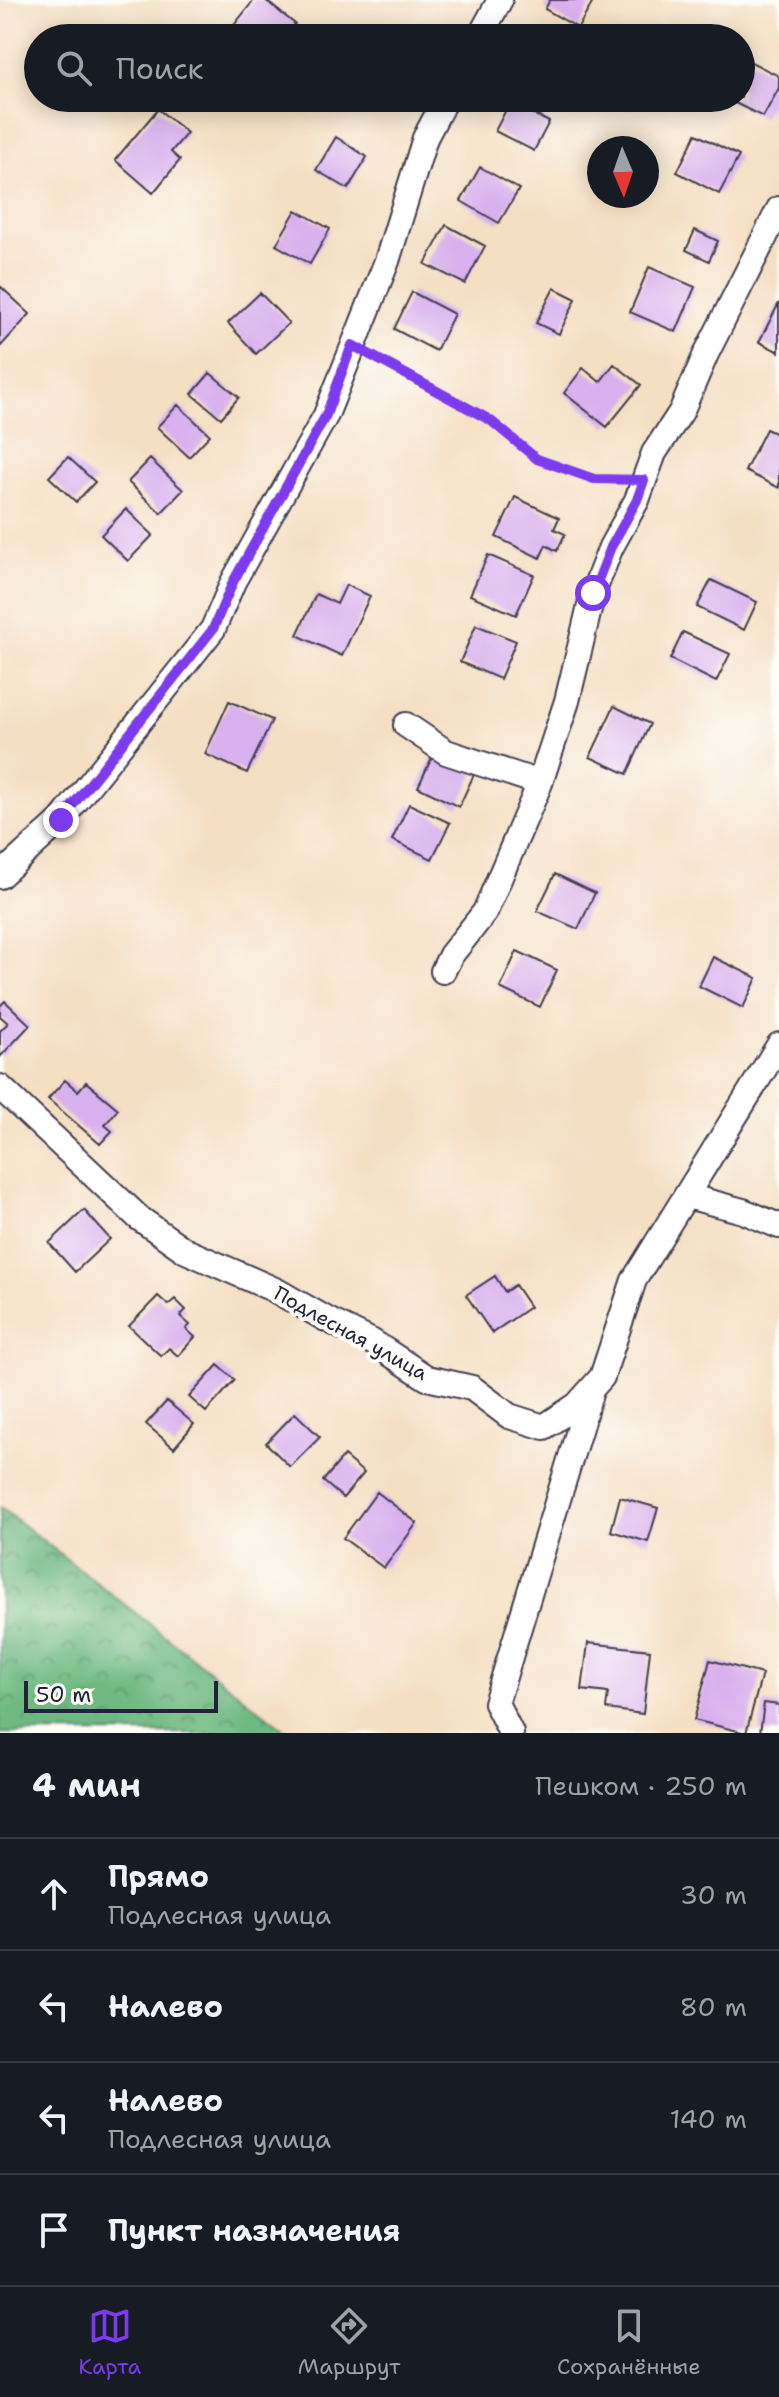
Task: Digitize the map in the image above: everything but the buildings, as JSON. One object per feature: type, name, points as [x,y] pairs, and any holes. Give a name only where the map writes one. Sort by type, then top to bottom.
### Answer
[{"type":"street","points":[[487,24],[500,0]]},
{"type":"street","points":[[0,876],[61,820],[213,629],[240,569],[326,415],[387,261],[425,138],[439,112]]},
{"type":"street","points":[[443,971],[451,955],[485,912],[540,783],[567,701],[593,593],[611,547],[637,500],[654,453],[681,412],[706,354],[779,209]]},
{"type":"street","points":[[406,725],[446,752],[540,783]]},
{"type":"street","name":"Подлесная улица","points":[[0,1087],[139,1218],[186,1251],[275,1290],[371,1341],[427,1378],[472,1388],[509,1416],[544,1427],[577,1405],[602,1377],[634,1280],[779,1045]]},
{"type":"street","points":[[687,1196],[743,1211],[779,1226]]},
{"type":"street","points":[[511,1733],[496,1703],[591,1389]]},
{"type":"path","points":[[352,345],[490,420],[537,459],[594,479],[644,480]]},
{"type":"green space","points":[[0,1507],[289,1733],[0,1733]]},
{"type":"route","points":[[61,820],[213,629],[233,582],[326,415],[352,345],[490,420],[537,459],[594,479],[644,480],[637,500],[611,547],[593,593]]}]
